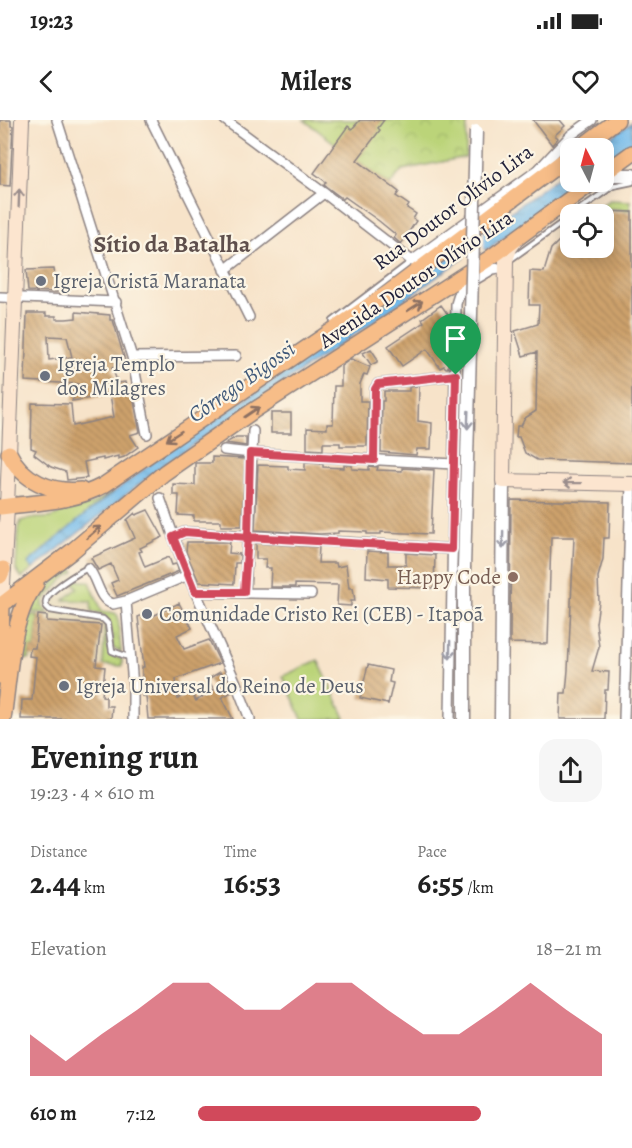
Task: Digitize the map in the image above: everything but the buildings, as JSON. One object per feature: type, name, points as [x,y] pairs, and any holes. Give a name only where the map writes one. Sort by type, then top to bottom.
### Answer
[{"type":"main road","points":[[0,676],[4,507],[9,453],[5,404],[15,298],[22,120]]},
{"type":"main road","points":[[593,138],[617,120]]},
{"type":"main road","points":[[614,167],[632,153]]},
{"type":"main road","name":"Avenida Doutor Olívio Lira","points":[[4,507],[65,500],[85,494],[104,484],[368,307],[560,164]]},
{"type":"main road","name":"Avenida Doutor Olívio Lira","points":[[1,605],[49,569],[164,473],[519,237],[580,192]]},
{"type":"main road","points":[[519,237],[510,248],[506,267],[503,481],[631,484]]},
{"type":"main road","points":[[9,453],[22,472],[44,486],[74,491],[95,488],[104,484]]},
{"type":"main road","points":[[3,719],[20,614],[29,594],[49,569]]},
{"type":"street","points":[[57,120],[132,357],[147,434]]},
{"type":"street","points":[[151,120],[249,317]]},
{"type":"street","points":[[225,120],[412,261]]},
{"type":"street","name":"Rua Doutor Olívio Lira","points":[[412,261],[538,170],[572,135],[592,120]]},
{"type":"street","points":[[464,719],[464,567],[476,125]]},
{"type":"street","points":[[614,175],[632,175]]},
{"type":"street","points":[[225,270],[324,193]]},
{"type":"street","points":[[450,719],[456,304],[461,288],[493,269],[506,267]]},
{"type":"street","points":[[0,297],[116,302]]},
{"type":"street","points":[[132,357],[236,356]]},
{"type":"street","points":[[374,460],[375,389],[378,384],[456,375]]},
{"type":"street","points":[[244,592],[253,430]]},
{"type":"street","points":[[224,450],[454,464]]},
{"type":"street","points":[[501,719],[503,481]]},
{"type":"street","points":[[624,719],[631,484]]},
{"type":"street","points":[[160,498],[188,575],[250,719]]},
{"type":"street","points":[[173,537],[185,532],[452,549]]},
{"type":"street","points":[[88,568],[104,599],[113,604],[126,601],[188,575]]},
{"type":"street","points":[[195,592],[311,594]]},
{"type":"street","points":[[126,601],[131,658],[132,719]]},
{"type":"lane","points":[[588,204],[613,186],[632,182]]},
{"type":"lane","points":[[506,267],[513,257],[560,224]]},
{"type":"lane","name":"Rua Doutor Olívio Lira","points":[[333,321],[412,261]]},
{"type":"lane","points":[[88,568],[70,578],[48,597],[46,606],[50,610],[103,619],[108,624],[112,651],[131,658]]},
{"type":"shaded area","points":[[70,566],[80,581],[90,582],[102,611],[115,613],[118,616],[122,666],[21,659],[27,623],[32,609],[40,596]]},
{"type":"green space","points":[[304,120],[467,120],[466,157],[402,170],[390,185]]},
{"type":"green space","points":[[610,200],[630,201],[630,210],[614,209],[614,204],[603,204]]},
{"type":"green space","points":[[112,492],[28,563],[33,569],[22,578],[16,570],[18,528],[21,521],[57,516],[92,504]]},
{"type":"green space","points":[[70,566],[75,572],[67,576],[43,600],[43,606],[48,613],[31,612],[40,596]]},
{"type":"green space","points":[[78,577],[80,581],[90,582],[102,611],[115,613],[118,616],[121,652],[113,648],[108,619],[104,615],[92,612],[91,601],[64,600],[78,588],[73,581]]},
{"type":"green space","points":[[30,615],[38,615],[35,648],[30,648],[29,659],[21,659]]},
{"type":"green space","points":[[105,624],[109,650],[115,657],[122,659],[122,666],[103,665]]},
{"type":"green space","points":[[318,660],[345,718],[302,719],[283,676]]},
{"type":"water","points":[[632,122],[632,143],[614,156],[614,138],[610,138]]},
{"type":"water","points":[[560,175],[560,192],[565,192],[488,249],[475,250],[162,466],[33,569],[28,563],[88,512],[157,459],[372,314]]},
{"type":"pier","points":[[484,228],[484,252],[476,253],[464,262],[464,243]]},
{"type":"place","name":"Igreja Cristã Maranata","points":[[41,281]]},
{"type":"place","name":"Igreja Templo dos Milagres","points":[[45,376]]},
{"type":"place","name":"Happy Code","points":[[513,577]]},
{"type":"place","name":"Comunidade Cristo Rei (CEB) - Itapoã","points":[[147,614]]},
{"type":"place","name":"Igreja Universal do Reino de Deus","points":[[64,686]]},
{"type":"district","name":"Sítio da Batalha","points":[[172,244]]},
{"type":"route","points":[[456,375],[378,384],[375,389],[374,460],[250,453],[248,537],[185,532],[173,537],[195,592],[244,592],[248,537],[452,549],[456,375]]},
{"type":"water label","name":"Córrego Bigossi","points":[[241,381]]}]
